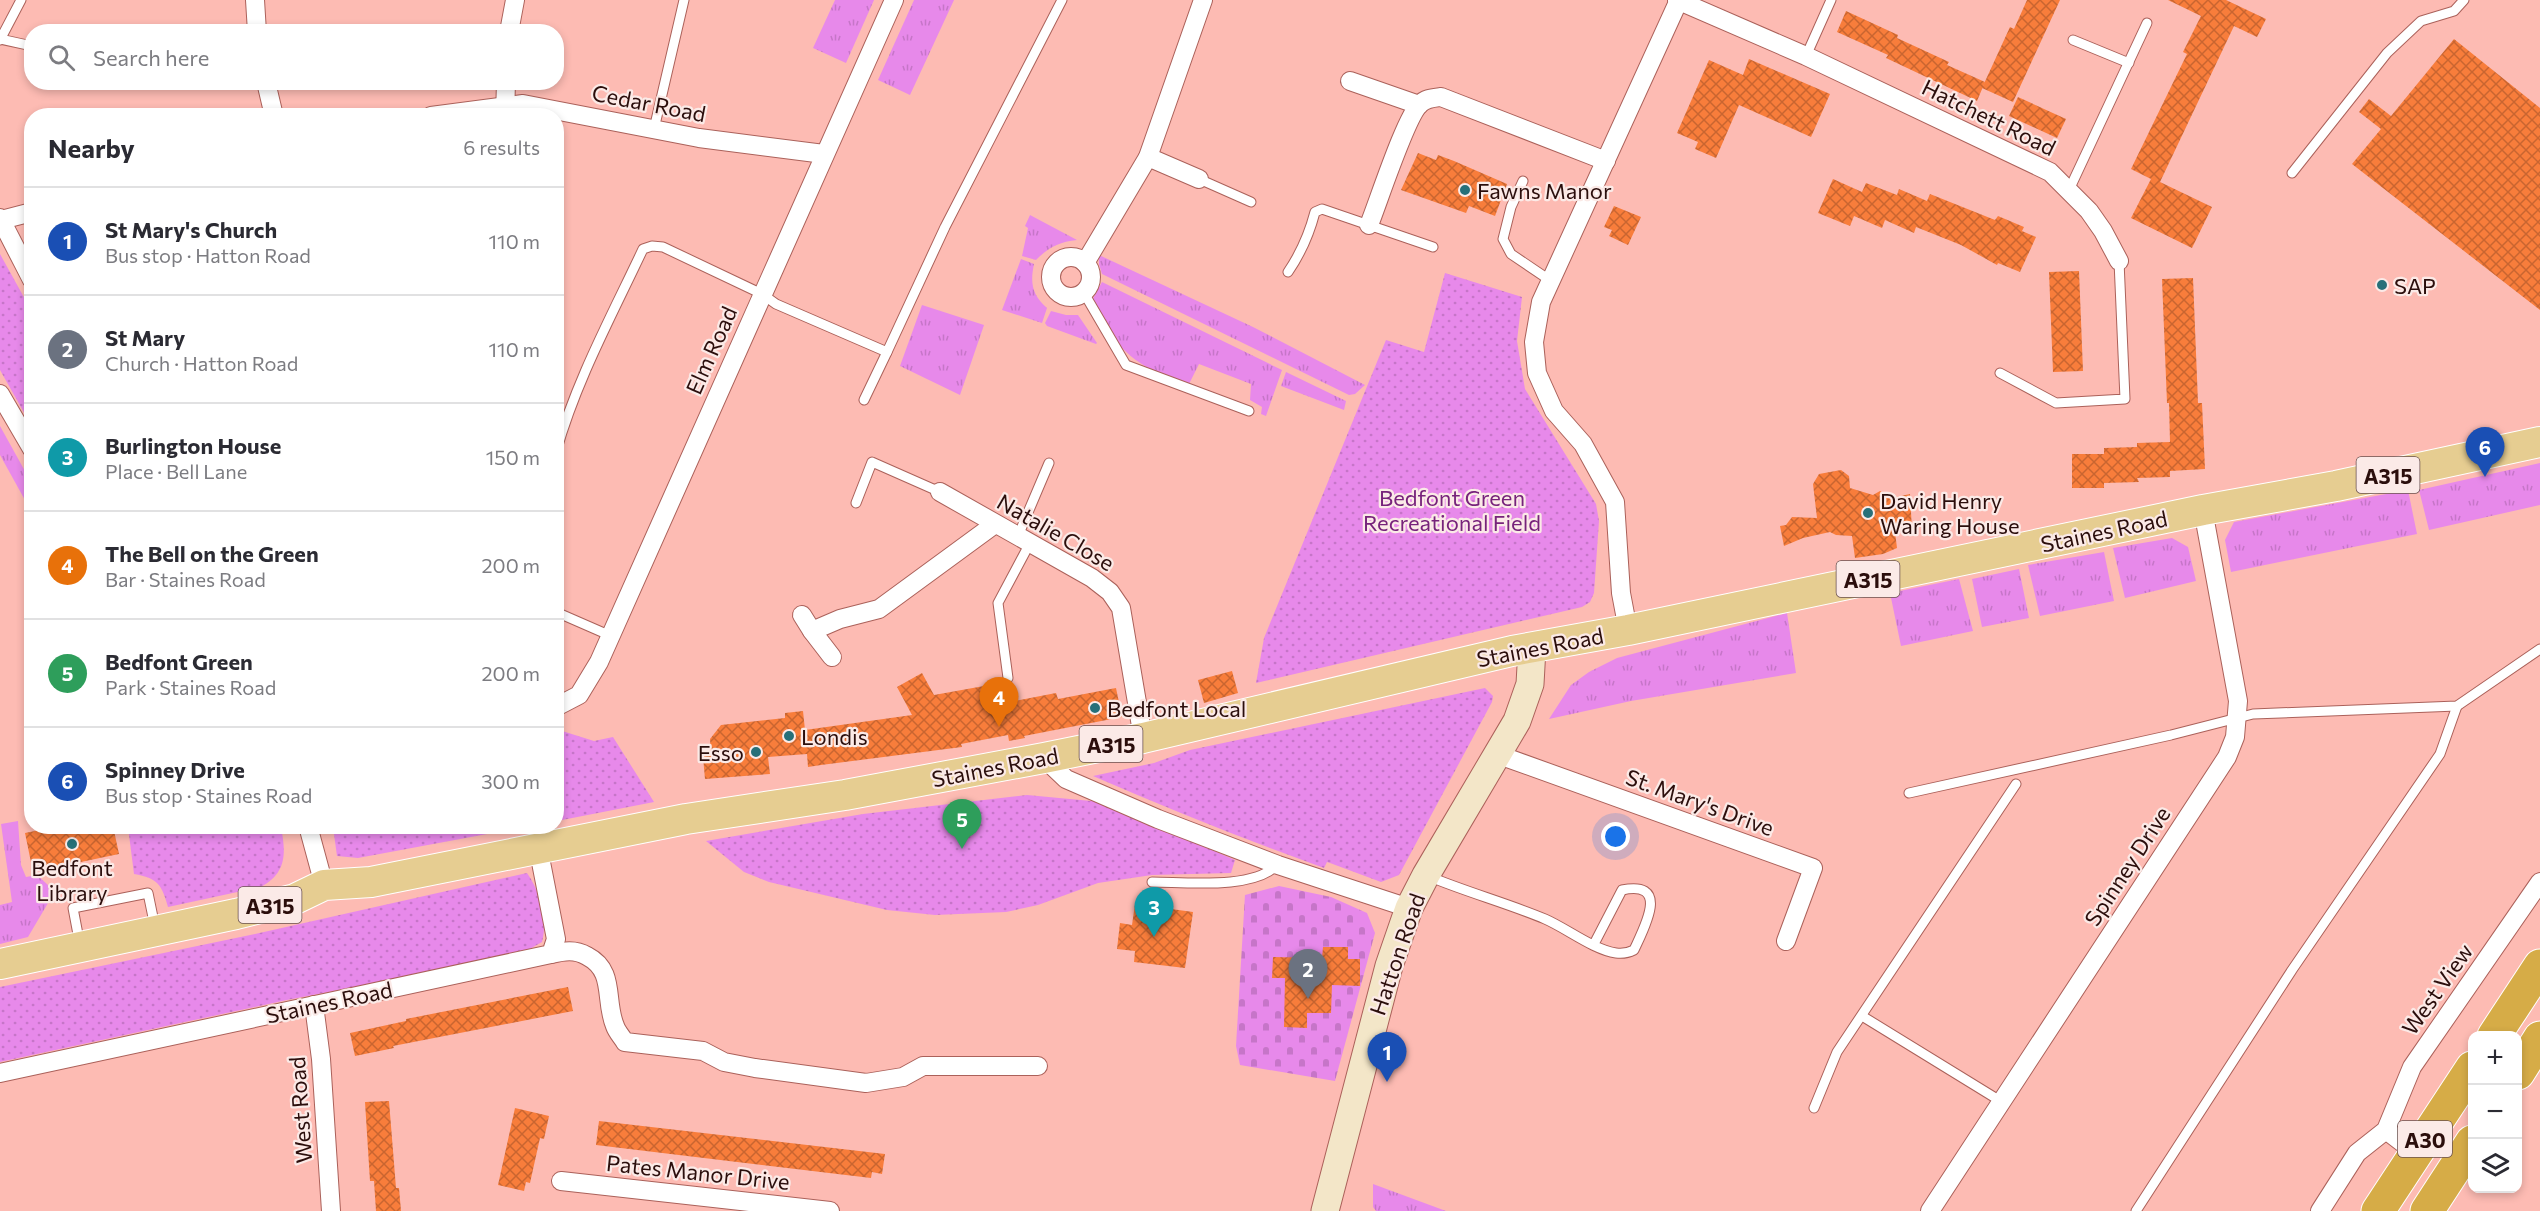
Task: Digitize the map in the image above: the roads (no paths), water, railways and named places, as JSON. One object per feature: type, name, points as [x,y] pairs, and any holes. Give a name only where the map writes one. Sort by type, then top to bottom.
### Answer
[{"type":"highway","points":[[2497,1031],[2540,966]]},
{"type":"highway","points":[[2522,1065],[2540,1038]]},
{"type":"highway","name":"A30","points":[[2378,1211],[2468,1074]]},
{"type":"highway","name":"A30","points":[[2427,1211],[2468,1148]]},
{"type":"main road","name":"Staines Road","points":[[0,964],[295,899],[324,885],[371,882],[538,847],[727,812],[845,795],[1044,758],[1143,738],[1532,648],[2203,510],[2336,486],[2540,442]]},
{"type":"street","points":[[255,0],[256,24]]},
{"type":"street","points":[[510,24],[515,0]]},
{"type":"street","name":"Elm Road","points":[[564,703],[579,695],[599,663],[894,0]]},
{"type":"street","points":[[1085,263],[1148,157],[1203,0]]},
{"type":"street","points":[[1628,630],[1621,593],[1615,502],[1583,444],[1554,411],[1537,373],[1534,342],[1541,302],[1678,0]]},
{"type":"street","name":"Hatchett Road","points":[[1678,0],[1806,56],[2050,172],[2069,190],[2103,231],[2119,261]]},
{"type":"street","points":[[1350,81],[1419,105]]},
{"type":"street","points":[[268,90],[272,108]]},
{"type":"street","points":[[504,108],[505,90]]},
{"type":"street","points":[[1369,225],[1409,122],[1419,105],[1430,98],[1442,97],[1606,160]]},
{"type":"street","name":"Cedar Road","points":[[510,108],[523,104],[544,108]]},
{"type":"street","name":"Cedar Road","points":[[564,112],[699,138],[824,154]]},
{"type":"street","points":[[1148,157],[1199,179]]},
{"type":"street","points":[[24,214],[0,219],[24,265]]},
{"type":"street","points":[[1067,257],[1080,259],[1085,263],[1091,275],[1088,288],[1084,293],[1072,297],[1059,293],[1054,288],[1051,276],[1056,264],[1067,257]]},
{"type":"street","points":[[0,394],[24,435]]},
{"type":"street","name":"Natalie Close","points":[[940,492],[1092,578],[1110,592],[1121,608],[1143,738]]},
{"type":"street","name":"Spinney Drive","points":[[1930,1211],[2227,756],[2235,737],[2238,701],[2203,510]]},
{"type":"street","points":[[812,631],[840,619],[879,609],[995,524]]},
{"type":"street","points":[[802,615],[832,657]]},
{"type":"street","name":"Hatton Road","points":[[1324,1211],[1389,966],[1409,908],[1426,874],[1499,755],[1517,721],[1530,684],[1532,648]]},
{"type":"street","name":"St. Mary's Drive","points":[[1499,755],[1813,868],[1785,940]]},
{"type":"street","points":[[1044,758],[1066,780],[1158,819],[1278,865],[1409,908]]},
{"type":"street","points":[[310,834],[324,885]]},
{"type":"street","points":[[538,847],[556,939],[551,954]]},
{"type":"street","name":"West View","points":[[2320,1211],[2357,1153],[2386,1130],[2412,1067],[2540,882]]},
{"type":"street","name":"Staines Road","points":[[0,1072],[566,950],[582,953],[599,962],[606,976],[615,1027],[625,1042],[704,1051],[724,1062],[866,1083],[903,1077],[923,1066],[1038,1066]]},
{"type":"street","name":"West Road","points":[[314,1005],[321,1059],[331,1211]]},
{"type":"street","points":[[2386,1130],[2416,1153]]},
{"type":"street","name":"Pates Manor Drive","points":[[561,1180],[692,1203],[830,1211]]},
{"type":"lane","points":[[21,0],[0,39],[24,44]]},
{"type":"lane","points":[[654,129],[684,0]]},
{"type":"lane","points":[[864,400],[945,227],[1062,0]]},
{"type":"lane","points":[[1806,56],[1831,0]]},
{"type":"lane","points":[[2292,173],[2387,53],[2421,21],[2454,11],[2464,0]]},
{"type":"lane","points":[[2069,190],[2148,23]]},
{"type":"lane","points":[[2073,40],[2129,63]]},
{"type":"lane","points":[[1199,179],[1251,202]]},
{"type":"lane","points":[[1523,181],[1511,207],[1503,239],[1511,254],[1551,281]]},
{"type":"lane","points":[[1288,272],[1300,254],[1311,230],[1315,212],[1322,209],[1433,247]]},
{"type":"lane","points":[[564,424],[643,249],[652,246],[663,247],[762,294],[776,304],[887,352]]},
{"type":"lane","name":"Hatchett Road","points":[[2000,373],[2056,403],[2125,399],[2119,261]]},
{"type":"lane","points":[[1084,293],[1126,365],[1250,411]]},
{"type":"lane","points":[[856,503],[872,462],[940,492]]},
{"type":"lane","points":[[1008,678],[998,603],[1024,540],[1049,463]]},
{"type":"lane","points":[[564,615],[611,636]]},
{"type":"lane","points":[[1909,793],[2253,714],[2457,706],[2540,649]]},
{"type":"lane","points":[[2136,1211],[2292,970],[2440,754],[2457,706]]},
{"type":"lane","points":[[1814,1108],[1837,1052],[2016,784]]},
{"type":"lane","points":[[1152,882],[1237,882],[1273,870],[1278,865]]},
{"type":"lane","points":[[1426,874],[1543,918],[1594,944],[1615,953],[1634,950],[1651,916],[1648,895],[1643,890],[1632,888],[1622,891],[1594,944]]},
{"type":"lane","points":[[80,947],[74,908],[148,893],[156,931]]},
{"type":"lane","points":[[1862,1016],[2002,1102]]},
{"type":"place","name":"Fawns Manor","points":[[1465,190]]},
{"type":"place","name":"SAP","points":[[2382,285]]},
{"type":"place","name":"Spinney Drive","points":[[2485,477]]},
{"type":"place","name":"David Henry Waring House","points":[[1868,513]]},
{"type":"place","name":"Bedfont Local","points":[[1095,708]]},
{"type":"place","name":"The Bell on the Green","points":[[999,727]]},
{"type":"place","name":"Londis","points":[[789,736]]},
{"type":"place","name":"Esso","points":[[756,752]]},
{"type":"place","name":"Bedfont Library","points":[[72,844]]},
{"type":"place","name":"Bedfont Green","points":[[962,849]]},
{"type":"place","name":"Burlington House","points":[[1154,937]]},
{"type":"place","name":"St Mary","points":[[1308,999]]},
{"type":"place","name":"St Mary's Church","points":[[1387,1082]]},
{"type":"park label","name":"Bedfont Green Recreational Field","points":[[1452,510]]}]
